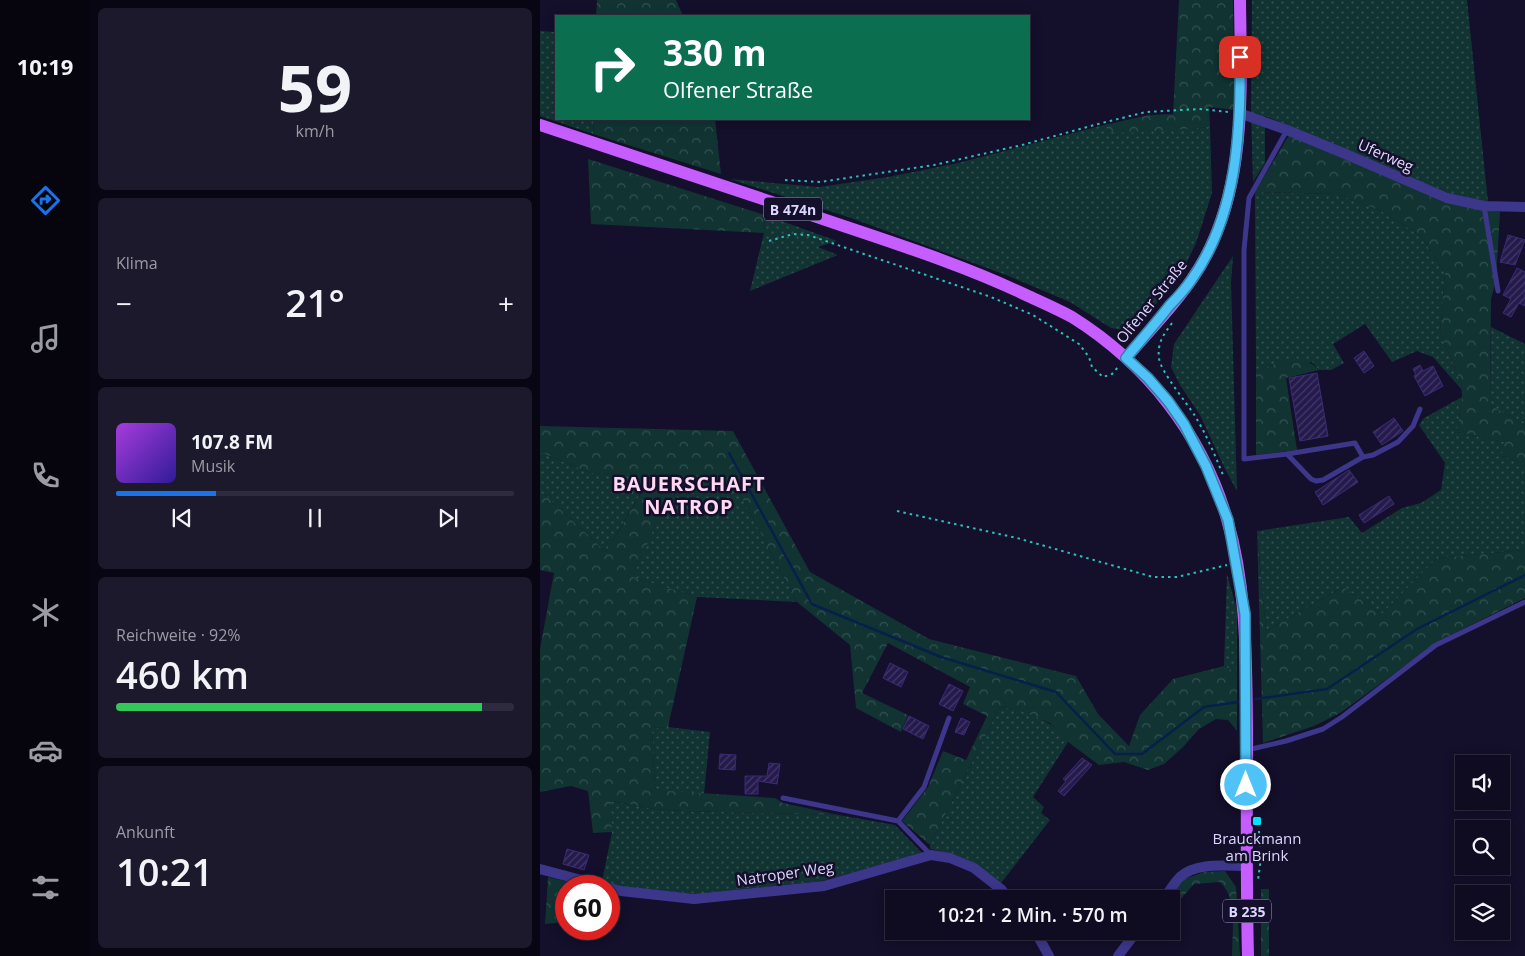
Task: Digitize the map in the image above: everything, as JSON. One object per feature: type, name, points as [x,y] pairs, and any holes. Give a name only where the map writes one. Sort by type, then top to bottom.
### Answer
[{"type":"main road","name":"Olfener Straße","points":[[1240,0],[1241,95],[1238,142],[1234,174],[1221,224],[1209,251],[1192,280],[1126,358],[1148,378],[1168,401],[1184,424],[1216,486],[1228,520],[1246,630],[1248,956]]},
{"type":"main road","name":"B 474n","points":[[540,125],[895,243],[998,282],[1069,316],[1096,333],[1126,358]]},
{"type":"street","name":"Uferweg","points":[[1239,113],[1287,130],[1447,198],[1484,206],[1525,207]]},
{"type":"street","name":"Natroper Weg","points":[[620,891],[694,899],[824,886],[931,855],[950,858],[974,868],[1002,890]]},
{"type":"street","points":[[1170,890],[1181,876],[1193,869],[1246,866]]},
{"type":"street","points":[[540,869],[563,875]]},
{"type":"street","points":[[1040,940],[1049,956]]},
{"type":"street","points":[[1118,956],[1130,940]]},
{"type":"lane","points":[[1287,130],[1249,198],[1244,250],[1244,459],[1355,443],[1363,456]]},
{"type":"lane","points":[[1484,206],[1498,291]]},
{"type":"lane","points":[[1287,454],[1305,473],[1316,481],[1322,480],[1363,456],[1373,455],[1398,442],[1413,426],[1420,409]]},
{"type":"lane","points":[[1247,750],[1286,741],[1323,729],[1342,717],[1436,645],[1525,602]]},
{"type":"lane","points":[[898,821],[924,787],[949,718]]},
{"type":"lane","points":[[783,798],[898,821],[931,855]]},
{"type":"path","points":[[785,180],[820,182],[934,165],[1022,145],[1146,112],[1200,109],[1239,113]]},
{"type":"path","points":[[769,242],[793,234],[808,235],[991,297],[1033,315],[1079,344],[1089,357],[1092,367],[1103,377],[1112,374],[1126,358]]},
{"type":"path","points":[[897,511],[1017,538],[1153,577],[1177,577],[1236,563]]},
{"type":"green space","points":[[597,0],[676,0],[683,15],[596,15]]},
{"type":"green space","points":[[1179,0],[1233,0],[1235,110],[1209,107],[1210,127],[1128,133],[1109,132],[1104,125],[1149,115],[1173,114]]},
{"type":"green space","points":[[1252,0],[1467,0],[1488,202],[1450,194],[1265,116],[1265,163],[1253,182],[1251,111]]},
{"type":"green space","points":[[540,31],[555,32],[555,120],[594,120],[593,134],[540,116]]},
{"type":"green space","points":[[594,120],[715,120],[721,174],[593,134]]},
{"type":"green space","points":[[1104,125],[1109,132],[1210,127],[1212,193],[1196,243],[1178,280],[1139,322],[1124,330],[1111,328],[1070,302],[1006,275],[851,218],[730,179],[819,187],[888,177],[958,163]]},
{"type":"green space","points":[[1289,135],[1448,203],[1500,212],[1496,281],[1491,299],[1490,405],[1525,425],[1525,464],[1502,456],[1504,442],[1457,432],[1462,397],[1461,382],[1440,333],[1445,273],[1421,236],[1381,211],[1338,194],[1255,192]]},
{"type":"green space","points":[[588,159],[765,215],[764,233],[591,224]]},
{"type":"green space","points":[[1255,192],[1338,194],[1381,211],[1421,236],[1445,273],[1440,333],[1461,382],[1462,390],[1433,357],[1417,351],[1392,362],[1365,324],[1333,344],[1344,363],[1331,370],[1319,370],[1312,362],[1273,365],[1256,371]]},
{"type":"green space","points":[[765,215],[837,241],[818,247],[838,255],[750,291],[764,233]]},
{"type":"green space","points":[[1233,256],[1231,283],[1237,491],[1200,415],[1180,385],[1171,367],[1174,344]]},
{"type":"green space","points":[[1491,327],[1525,344],[1525,425],[1490,405]]},
{"type":"green space","points":[[1292,358],[1307,361],[1319,370],[1286,378],[1297,450],[1256,455],[1256,371]]},
{"type":"green space","points":[[1462,397],[1457,432],[1505,442],[1502,456],[1525,464],[1525,550],[1437,558],[1382,614],[1343,587],[1266,631],[1257,531],[1349,517],[1362,533],[1402,508],[1421,503],[1441,490],[1445,463],[1419,425],[1424,418]]},
{"type":"green space","points":[[540,426],[733,431],[810,572],[929,639],[1076,676],[1098,714],[1129,746],[1140,715],[1173,679],[1224,666],[1237,673],[1237,731],[1228,720],[1216,719],[1199,729],[1164,764],[1148,770],[1124,762],[1099,765],[1068,742],[1050,723],[1029,714],[1000,707],[930,845],[902,821],[928,787],[943,751],[966,760],[987,716],[963,704],[970,687],[888,643],[862,693],[908,715],[901,732],[856,708],[850,645],[797,602],[731,477],[673,484],[633,577],[697,597],[668,727],[652,728],[655,790],[775,798],[783,803],[839,815],[683,811],[656,809],[611,801],[612,832],[593,833],[588,791],[571,786],[540,792],[540,649],[554,573],[540,570],[540,494],[544,494],[606,552],[652,475],[591,473],[540,452]]},
{"type":"green space","points":[[540,452],[591,473],[652,474],[606,552],[544,494],[540,494]]},
{"type":"green space","points":[[731,477],[797,602],[697,597],[632,577],[673,484]]},
{"type":"green space","points":[[1257,531],[1266,631],[1343,587],[1382,614],[1437,558],[1525,550],[1525,598],[1439,641],[1340,713],[1314,726],[1263,743]]},
{"type":"green space","points":[[1227,574],[1237,610],[1237,673],[1224,666]]},
{"type":"green space","points":[[1000,707],[1019,710],[1043,720],[1056,729],[1068,742],[1033,797],[1044,807],[1041,813],[1050,820],[1001,883],[960,857],[930,849],[930,845]]},
{"type":"green space","points":[[668,727],[710,732],[704,795],[655,791],[652,728]]},
{"type":"green space","points":[[610,801],[656,809],[683,811],[839,815],[895,825],[922,853],[822,881],[696,894],[622,887],[620,886],[620,875],[603,875],[612,832]]},
{"type":"green space","points":[[1225,871],[1236,887],[1240,956],[1232,956],[1232,906],[1226,889],[1220,882],[1194,884],[1180,900],[1180,890],[1174,890],[1182,880],[1204,872]]},
{"type":"green space","points":[[548,877],[555,879],[555,923],[545,924]]},
{"type":"green space","points":[[1261,889],[1269,889],[1269,956],[1261,956]]},
{"type":"building","points":[[1508,235],[1525,240],[1515,265],[1500,262]]},
{"type":"building","points":[[1517,268],[1525,272],[1525,306],[1519,303],[1511,317],[1503,313],[1511,299],[1503,295]]},
{"type":"building","points":[[1364,351],[1374,366],[1364,373],[1354,358]]},
{"type":"building","points":[[1420,365],[1423,371],[1433,366],[1443,386],[1425,396],[1414,376],[1416,375],[1413,369]]},
{"type":"building","points":[[1317,373],[1328,436],[1300,441],[1289,378]]},
{"type":"building","points":[[1394,418],[1403,431],[1382,445],[1373,432]]},
{"type":"building","points":[[1349,470],[1358,482],[1323,505],[1315,492]]},
{"type":"building","points":[[1389,496],[1394,504],[1364,523],[1359,515]]},
{"type":"building","points":[[890,663],[908,672],[901,687],[883,678]]},
{"type":"building","points":[[949,684],[963,691],[953,711],[939,704]]},
{"type":"building","points":[[909,716],[929,726],[923,739],[903,729]]},
{"type":"building","points":[[961,718],[970,722],[964,735],[955,732]]},
{"type":"building","points":[[720,754],[736,755],[735,770],[719,769]]},
{"type":"building","points":[[1082,758],[1092,765],[1064,796],[1058,791],[1066,781],[1063,779]]},
{"type":"building","points":[[769,763],[780,764],[777,784],[758,781],[758,794],[745,794],[745,776],[767,776]]},
{"type":"building","points":[[567,849],[589,855],[584,870],[563,864]]},
{"type":"waterway","points":[[729,453],[812,604],[941,657],[1056,692],[1115,754],[1142,754],[1204,707],[1238,702]]},
{"type":"waterway","points":[[1256,699],[1327,689],[1417,629],[1525,575]]},
{"type":"place","name":"Brauckmann am Brink","points":[[1257,821]]},
{"type":"district","name":"BAUERSCHAFT NATROP","points":[[689,494]]},
{"type":"route","points":[[1240,57],[1241,95],[1238,115],[1238,142],[1234,174],[1221,224],[1209,251],[1192,280],[1126,358],[1148,378],[1168,401],[1184,424],[1216,486],[1228,520],[1245,614],[1246,785]]}]
